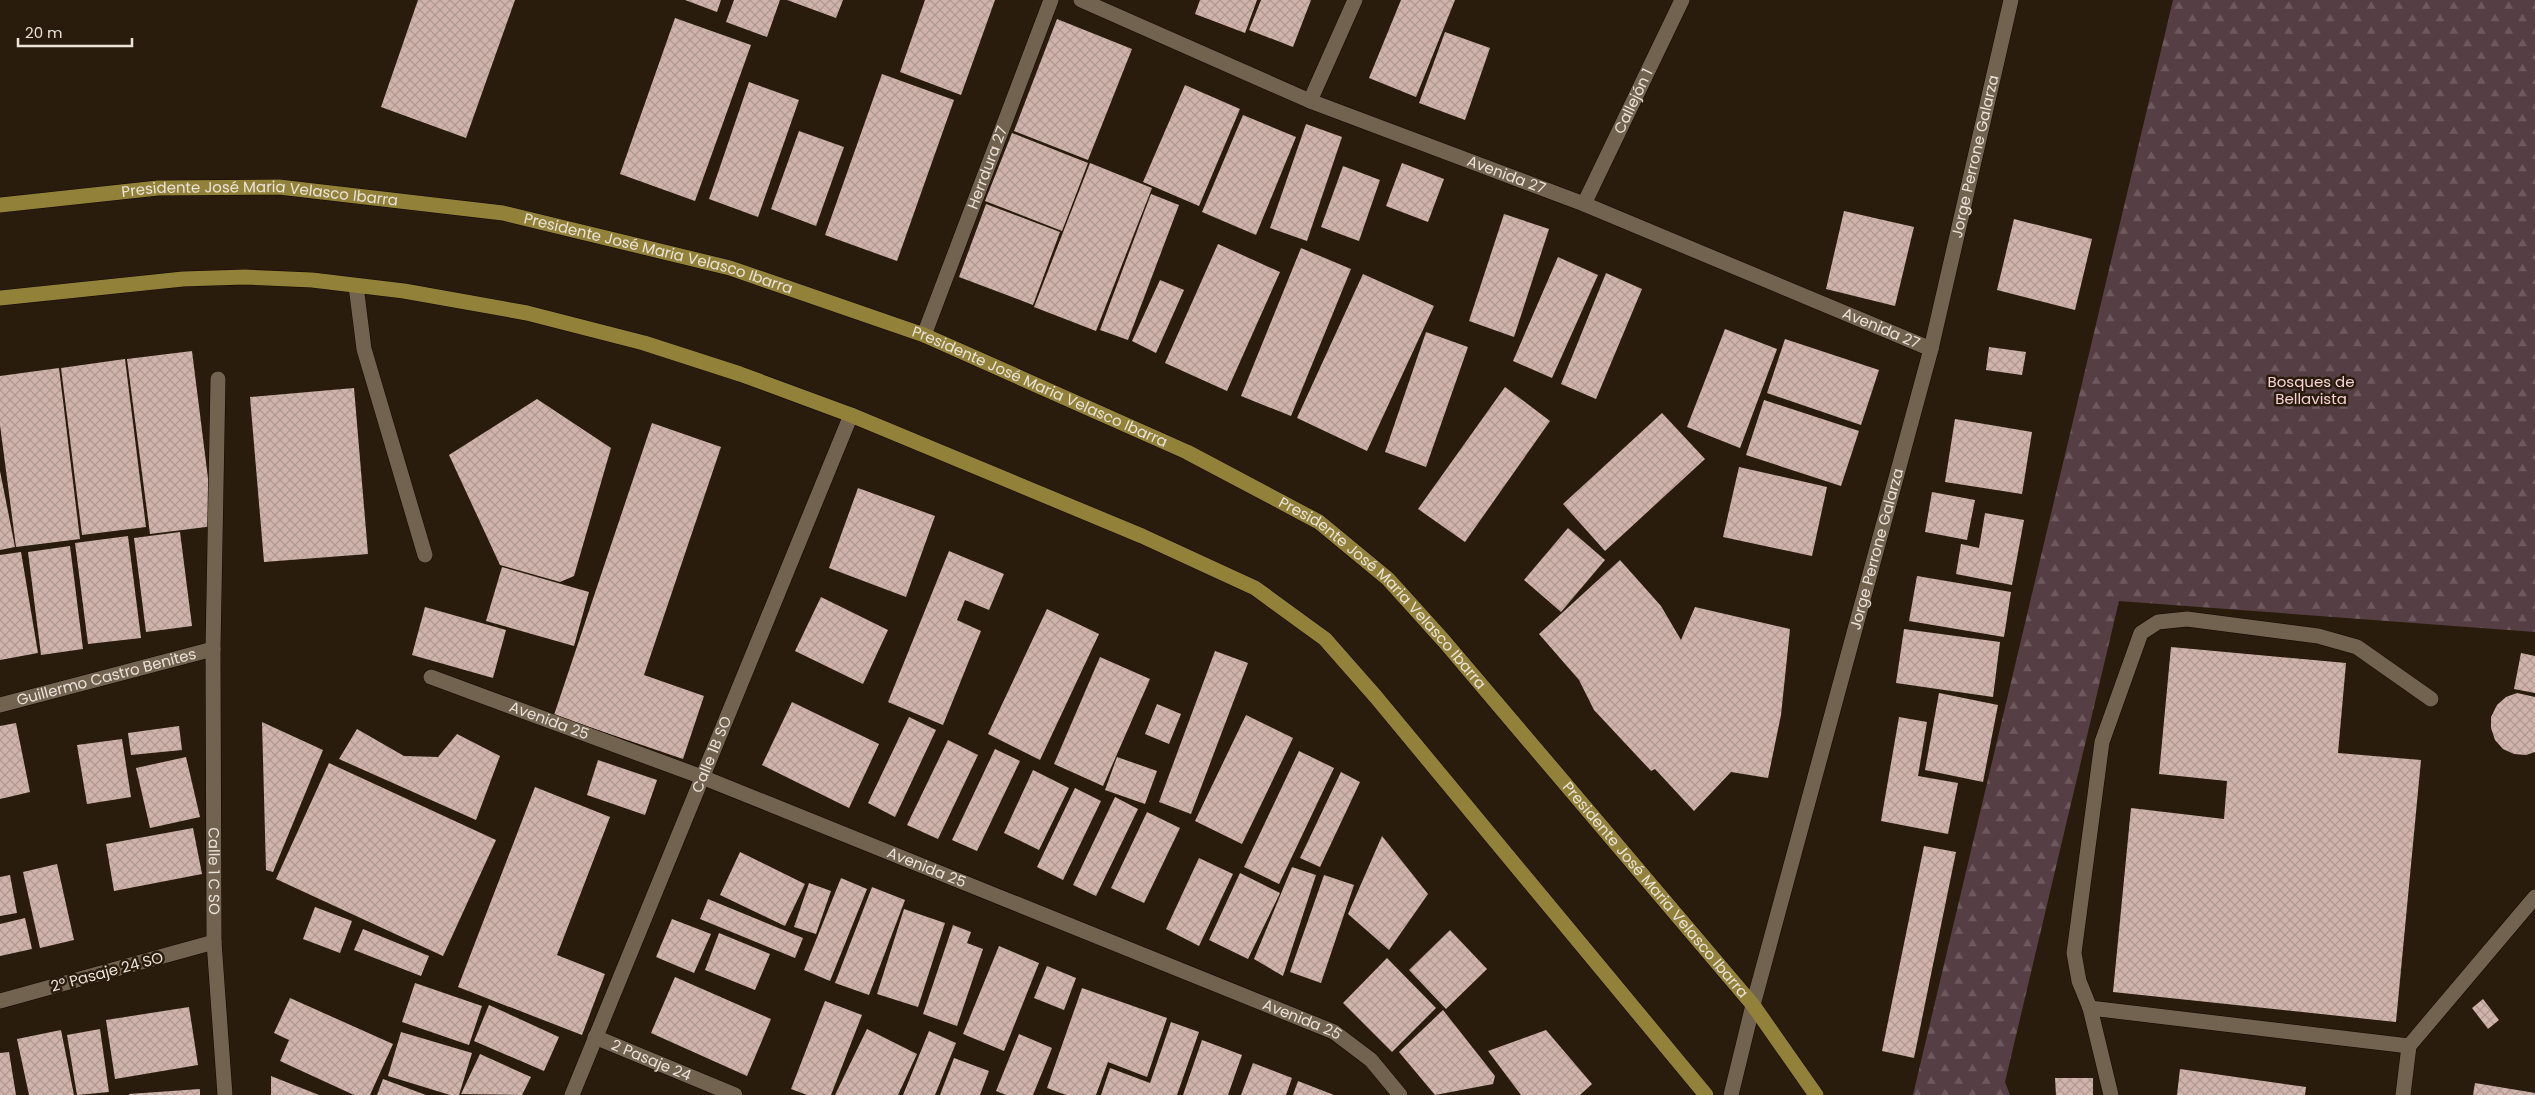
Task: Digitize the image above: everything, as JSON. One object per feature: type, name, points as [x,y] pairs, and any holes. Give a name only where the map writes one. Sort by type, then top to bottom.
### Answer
[{"type":"main road","name":"Presidente José Maria Velasco Ibarra","points":[[0,205],[158,188],[279,187],[503,212],[730,268],[924,335],[1187,452],[1320,522],[1388,579],[1444,641],[1753,1005],[1816,1095]]},
{"type":"main road","points":[[0,298],[202,278],[312,280],[518,311],[644,343],[740,374],[850,415],[1142,536],[1255,588],[1325,639],[1376,697],[1706,1095]]},
{"type":"street","name":"Herrdura 27","points":[[924,335],[1051,0]]},
{"type":"street","name":"Avenida 27","points":[[1080,0],[1310,100],[1584,204],[1931,349]]},
{"type":"street","points":[[1310,100],[1355,0]]},
{"type":"street","name":"Callejón 1","points":[[1584,204],[1682,0]]},
{"type":"street","name":"Jorge Perrone Galarza","points":[[1731,1095],[1753,1005],[1931,349],[2012,0]]},
{"type":"street","points":[[356,286],[364,348],[425,554]]},
{"type":"street","name":"Calle 1 C SO","points":[[218,379],[213,649],[214,942],[224,1095]]},
{"type":"street","name":"Calle 1B SO","points":[[572,1095],[850,415]]},
{"type":"street","points":[[2111,1095],[2090,1008],[2079,981],[2074,953],[2102,742],[2141,633],[2158,622],[2187,619],[2318,636],[2357,647],[2431,699]]},
{"type":"street","name":"Guillermo Castro Benites","points":[[0,705],[213,649]]},
{"type":"street","name":"Avenida 25","points":[[431,677],[702,777],[1334,1032],[1371,1060],[1400,1095]]},
{"type":"street","points":[[2404,1095],[2409,1046],[2535,897]]},
{"type":"street","name":"2º Pasaje 24 SO","points":[[0,1001],[214,942]]},
{"type":"street","points":[[2090,1008],[2409,1046]]},
{"type":"street","name":"2 Pasaje 24","points":[[595,1037],[735,1095]]},
{"type":"green space","name":"Bosques de Bellavista","points":[[2173,0],[2535,0],[2535,632],[2119,601],[2005,1082],[2010,1095],[1913,1095]]},
{"type":"building","points":[[418,0],[515,0],[466,138],[381,107]]},
{"type":"building","points":[[685,0],[721,0],[717,12]]},
{"type":"building","points":[[734,0],[780,0],[767,37],[726,22]]},
{"type":"building","points":[[787,0],[843,0],[836,18]]},
{"type":"building","points":[[925,0],[995,0],[961,95],[900,72]]},
{"type":"building","points":[[1200,0],[1257,0],[1245,33],[1195,14]]},
{"type":"building","points":[[1261,0],[1311,0],[1293,47],[1249,30]]},
{"type":"building","points":[[1401,0],[1455,0],[1416,97],[1369,78]]},
{"type":"building","points":[[675,18],[751,45],[695,201],[620,174]]},
{"type":"building","points":[[1057,19],[1132,49],[1088,160],[1014,131]]},
{"type":"building","points":[[1445,32],[1490,48],[1465,120],[1419,103]]},
{"type":"building","points":[[882,74],[954,100],[897,261],[825,235]]},
{"type":"building","points":[[749,82],[799,100],[758,217],[709,199]]},
{"type":"building","points":[[1185,85],[1240,109],[1199,206],[1143,182]]},
{"type":"building","points":[[1243,115],[1296,137],[1256,235],[1202,212]]},
{"type":"building","points":[[1306,124],[1342,137],[1307,241],[1270,228]]},
{"type":"building","points":[[799,131],[844,147],[816,226],[771,209]]},
{"type":"building","points":[[1012,133],[1088,163],[1062,231],[985,201]]},
{"type":"building","points":[[1090,163],[1152,188],[1096,331],[1034,307]]},
{"type":"building","points":[[1402,163],[1444,179],[1428,222],[1386,206]]},
{"type":"building","points":[[1343,166],[1380,180],[1359,241],[1321,227]]},
{"type":"building","points":[[1151,194],[1179,205],[1128,340],[1100,330]]},
{"type":"building","points":[[986,204],[1060,232],[1033,305],[959,277]]},
{"type":"building","points":[[1844,211],[1914,227],[1895,306],[1826,289]]},
{"type":"building","points":[[1504,214],[1549,229],[1514,337],[1469,321]]},
{"type":"building","points":[[2014,219],[2092,239],[2075,310],[1997,290]]},
{"type":"building","points":[[1218,244],[1280,272],[1227,391],[1165,363]]},
{"type":"building","points":[[1301,248],[1351,269],[1291,416],[1241,396]]},
{"type":"building","points":[[1558,257],[1598,275],[1552,378],[1513,361]]},
{"type":"building","points":[[1606,273],[1642,289],[1596,399],[1561,384]]},
{"type":"building","points":[[1363,274],[1434,306],[1367,451],[1297,418]]},
{"type":"building","points":[[1160,280],[1184,290],[1156,353],[1132,341]]},
{"type":"building","points":[[1725,329],[1777,349],[1740,448],[1687,427]]},
{"type":"building","points":[[1426,332],[1468,347],[1426,467],[1385,452]]},
{"type":"building","points":[[1785,339],[1879,370],[1861,425],[1767,393]]},
{"type":"building","points":[[1989,347],[2026,352],[2022,375],[1986,370]]},
{"type":"building","points":[[192,351],[214,526],[150,534],[127,359]]},
{"type":"building","points":[[125,359],[146,527],[82,535],[61,368]]},
{"type":"building","points":[[59,368],[80,539],[16,547],[0,425],[0,376]]},
{"type":"building","points":[[1505,387],[1550,421],[1465,542],[1418,509]]},
{"type":"building","points":[[354,388],[368,554],[264,562],[250,397]]},
{"type":"building","points":[[537,399],[611,448],[574,576],[560,582],[500,565],[449,455]]},
{"type":"building","points":[[1764,400],[1859,431],[1841,486],[1746,455]]},
{"type":"building","points":[[1662,413],[1705,459],[1605,551],[1563,504]]},
{"type":"building","points":[[1955,419],[2032,432],[2022,494],[1945,482]]},
{"type":"building","points":[[652,423],[721,447],[644,675],[704,696],[683,759],[554,715]]},
{"type":"building","points":[[1739,467],[1827,487],[1812,556],[1723,537]]},
{"type":"building","points":[[0,471],[15,547],[0,550]]},
{"type":"building","points":[[858,488],[935,516],[906,597],[829,568]]},
{"type":"building","points":[[1932,492],[1975,500],[1967,540],[1925,532]]},
{"type":"building","points":[[1985,513],[2024,520],[2012,585],[1956,574],[1961,544],[1979,548]]},
{"type":"building","points":[[1568,528],[1605,560],[1561,612],[1524,580]]},
{"type":"building","points":[[180,532],[192,626],[146,632],[134,538]]},
{"type":"building","points":[[128,536],[141,638],[88,644],[75,543]]},
{"type":"building","points":[[70,546],[83,649],[41,655],[28,552]]},
{"type":"building","points":[[949,551],[1004,574],[989,610],[965,600],[957,620],[981,631],[943,725],[888,702]]},
{"type":"building","points":[[21,552],[38,653],[0,660],[0,555]]},
{"type":"building","points":[[1620,560],[1661,606],[1681,640],[1695,607],[1790,629],[1781,715],[1768,778],[1731,772],[1694,811],[1655,769],[1651,771],[1594,710],[1579,680],[1539,634]]},
{"type":"building","points":[[502,567],[589,592],[574,646],[486,621]]},
{"type":"building","points":[[1917,576],[2011,592],[2004,637],[1909,621]]},
{"type":"building","points":[[821,597],[888,630],[863,684],[795,651]]},
{"type":"building","points":[[425,607],[506,630],[493,678],[412,655]]},
{"type":"building","points":[[1047,609],[1099,634],[1040,760],[988,734]]},
{"type":"building","points":[[1904,629],[2000,642],[1993,697],[1896,683]]},
{"type":"building","points":[[2171,647],[2346,663],[2338,753],[2421,760],[2396,1022],[2113,992],[2131,808],[2224,819],[2227,781],[2159,774]]},
{"type":"building","points":[[1215,651],[1248,663],[1191,814],[1159,802]]},
{"type":"building","points":[[2521,653],[2535,656],[2535,693],[2514,689]]},
{"type":"building","points":[[1100,657],[1150,679],[1103,786],[1054,764]]},
{"type":"building","points":[[1939,693],[1998,705],[1983,782],[1925,770]]},
{"type":"building","points":[[2517,693],[2535,697],[2535,752],[2526,755],[2514,754],[2503,749],[2495,740],[2491,728],[2491,717],[2497,705],[2506,697]]},
{"type":"building","points":[[792,702],[879,744],[849,808],[762,765]]},
{"type":"building","points":[[1157,704],[1181,714],[1169,744],[1145,734]]},
{"type":"building","points":[[1246,715],[1293,738],[1242,844],[1195,821]]},
{"type":"building","points":[[909,717],[936,730],[895,817],[868,803]]},
{"type":"building","points":[[1899,717],[1927,722],[1918,776],[1958,783],[1948,834],[1881,821]]},
{"type":"building","points":[[262,722],[323,750],[273,872],[266,870]]},
{"type":"building","points":[[16,723],[30,792],[0,799],[0,726]]},
{"type":"building","points":[[179,726],[182,750],[131,755],[128,733]]},
{"type":"building","points":[[357,729],[404,756],[438,757],[457,734],[500,756],[476,820],[339,759]]},
{"type":"building","points":[[122,739],[131,797],[87,804],[77,745]]},
{"type":"building","points":[[948,740],[978,755],[938,839],[907,825]]},
{"type":"building","points":[[995,749],[1020,761],[977,851],[952,840]]},
{"type":"building","points":[[1299,751],[1334,768],[1279,884],[1244,867]]},
{"type":"building","points":[[186,757],[200,817],[150,828],[136,768]]},
{"type":"building","points":[[1117,757],[1157,771],[1145,804],[1105,790]]},
{"type":"building","points":[[598,760],[657,780],[645,815],[587,795]]},
{"type":"building","points":[[329,763],[496,840],[443,956],[276,879]]},
{"type":"building","points":[[1033,770],[1069,788],[1039,850],[1004,833]]},
{"type":"building","points":[[1341,772],[1360,782],[1320,867],[1300,858]]},
{"type":"building","points":[[535,787],[610,817],[557,955],[605,974],[582,1035],[458,987]]},
{"type":"building","points":[[1075,788],[1101,801],[1063,880],[1037,867]]},
{"type":"building","points":[[1115,797],[1138,809],[1096,896],[1073,885]]},
{"type":"building","points":[[1147,812],[1180,828],[1144,903],[1111,888]]},
{"type":"building","points":[[193,828],[202,874],[114,891],[106,844]]},
{"type":"building","points":[[1382,836],[1428,894],[1389,950],[1348,914]]},
{"type":"building","points":[[1924,846],[1956,852],[1914,1058],[1882,1051]]},
{"type":"building","points":[[740,852],[805,884],[785,926],[720,895]]},
{"type":"building","points":[[1199,858],[1233,874],[1199,946],[1166,929]]},
{"type":"building","points":[[57,864],[74,940],[40,948],[23,872]]},
{"type":"building","points":[[1292,867],[1316,875],[1283,976],[1254,959]]},
{"type":"building","points":[[1240,873],[1280,893],[1248,959],[1209,940]]},
{"type":"building","points":[[10,875],[17,913],[0,916],[0,877]]},
{"type":"building","points":[[1324,875],[1354,885],[1321,983],[1290,972]]},
{"type":"building","points":[[841,878],[867,889],[830,981],[804,970]]},
{"type":"building","points":[[809,883],[831,891],[816,934],[794,927]]},
{"type":"building","points":[[872,887],[905,900],[869,995],[835,983]]},
{"type":"building","points":[[708,899],[803,938],[795,958],[700,919]]},
{"type":"building","points":[[315,907],[352,921],[340,953],[303,939]]},
{"type":"building","points":[[904,909],[945,923],[918,1007],[877,994]]},
{"type":"building","points":[[25,918],[32,949],[0,956],[0,924]]},
{"type":"building","points":[[672,919],[711,934],[694,973],[656,957]]},
{"type":"building","points":[[953,925],[971,932],[967,943],[983,949],[957,1026],[923,1014]]},
{"type":"building","points":[[363,929],[429,956],[421,976],[354,950]]},
{"type":"building","points":[[1450,930],[1487,969],[1446,1009],[1409,970]]},
{"type":"building","points":[[719,933],[770,954],[755,990],[705,970]]},
{"type":"building","points":[[999,946],[1039,963],[1004,1051],[963,1034]]},
{"type":"building","points":[[1387,958],[1436,1008],[1392,1052],[1343,1003]]},
{"type":"building","points":[[1047,966],[1076,978],[1064,1010],[1034,998]]},
{"type":"building","points":[[675,977],[771,1019],[747,1076],[651,1033]]},
{"type":"building","points":[[415,983],[482,1006],[469,1045],[402,1022]]},
{"type":"building","points":[[1082,988],[1167,1018],[1147,1077],[1108,1062],[1096,1095],[1066,1095],[1047,1088]]},
{"type":"building","points":[[290,998],[393,1044],[370,1095],[354,1095],[280,1061],[289,1040],[274,1033]]},
{"type":"building","points":[[2483,999],[2499,1020],[2488,1029],[2472,1008]]},
{"type":"building","points":[[825,1001],[862,1015],[831,1095],[807,1095],[791,1089]]},
{"type":"building","points":[[489,1005],[559,1037],[544,1071],[474,1041]]},
{"type":"building","points":[[189,1007],[198,1065],[115,1079],[106,1020]]},
{"type":"building","points":[[1443,1010],[1495,1076],[1493,1084],[1435,1095],[1399,1052]]},
{"type":"building","points":[[1171,1022],[1199,1032],[1177,1095],[1101,1095],[1110,1068],[1150,1083]]},
{"type":"building","points":[[100,1029],[109,1092],[77,1095],[67,1035]]},
{"type":"building","points":[[867,1029],[917,1054],[898,1095],[835,1095]]},
{"type":"building","points":[[61,1030],[74,1095],[29,1095],[17,1039]]},
{"type":"building","points":[[1546,1030],[1592,1084],[1580,1095],[1521,1095],[1488,1051]]},
{"type":"building","points":[[929,1031],[956,1043],[935,1095],[903,1095]]},
{"type":"building","points":[[401,1032],[472,1053],[459,1095],[450,1095],[388,1076]]},
{"type":"building","points":[[1019,1034],[1052,1048],[1033,1095],[1006,1095],[996,1091]]},
{"type":"building","points":[[1202,1040],[1242,1055],[1228,1095],[1183,1095]]},
{"type":"building","points":[[9,1052],[16,1095],[0,1095],[0,1053]]},
{"type":"building","points":[[480,1054],[531,1077],[522,1095],[461,1094]]},
{"type":"building","points":[[954,1058],[989,1071],[980,1095],[940,1095]]},
{"type":"building","points":[[1253,1063],[1292,1078],[1286,1095],[1241,1095]]},
{"type":"building","points":[[2180,1069],[2306,1087],[2305,1095],[2177,1095]]},
{"type":"building","points":[[271,1076],[319,1095],[271,1095]]},
{"type":"building","points":[[2055,1078],[2093,1078],[2093,1095],[2056,1095]]},
{"type":"building","points":[[383,1079],[426,1095],[377,1095]]},
{"type":"building","points":[[1298,1081],[1334,1095],[1293,1095]]},
{"type":"building","points":[[2475,1083],[2535,1093],[2535,1095],[2473,1095]]},
{"type":"building","points":[[200,1089],[200,1095],[129,1095],[129,1094]]}]
